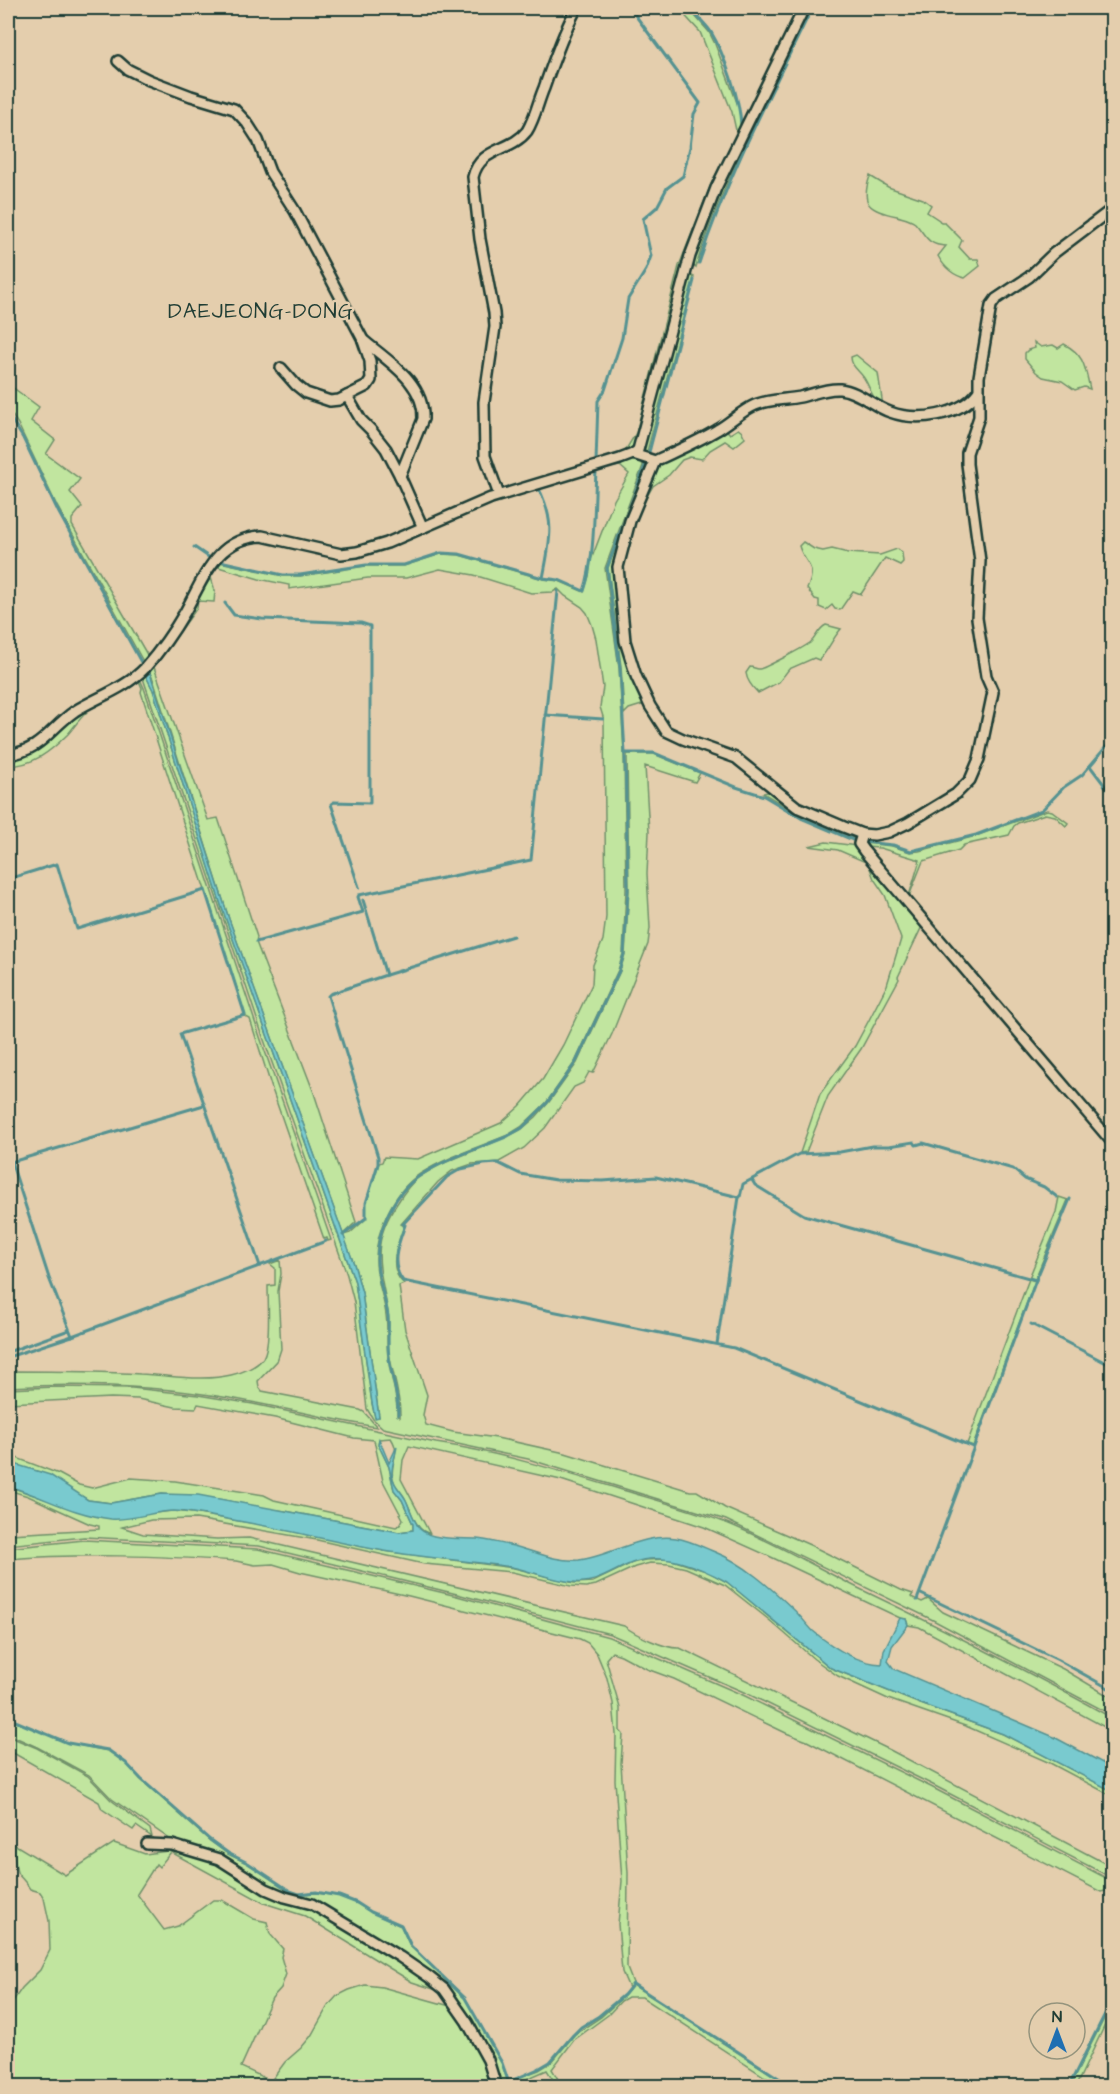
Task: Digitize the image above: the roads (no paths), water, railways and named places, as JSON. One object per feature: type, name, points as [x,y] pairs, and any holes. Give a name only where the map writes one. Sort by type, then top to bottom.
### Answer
[{"type":"street","points":[[8,755],[29,750],[40,743],[76,711],[131,680],[143,669],[178,624],[199,583],[215,560],[240,541],[262,536],[349,554],[387,543],[500,495],[633,454],[638,450],[690,256],[700,227],[716,188],[804,8]]},
{"type":"street","points":[[500,495],[485,456],[484,402],[495,327],[480,238],[473,177],[475,168],[481,160],[496,150],[515,143],[528,129],[575,11]]},
{"type":"street","points":[[118,61],[127,69],[149,80],[226,106],[241,116],[253,131],[270,172],[295,211],[362,338],[370,361],[371,380],[367,386],[339,400],[330,401],[306,393],[281,368]]},
{"type":"street","points":[[978,392],[966,404],[955,410],[921,416],[890,412],[843,389],[769,400],[754,405],[717,430],[655,461],[630,521],[618,567],[625,641],[636,676],[650,706],[666,730],[683,739],[736,758],[797,807],[862,834],[874,835],[889,832],[946,801],[964,788],[979,759],[993,692],[986,676],[977,618],[980,561],[967,464],[967,453],[979,417],[978,376],[986,346],[989,314],[996,299],[1029,277],[1054,253],[1113,209]]},
{"type":"street","points":[[362,338],[411,381],[424,410],[423,419],[400,476]]},
{"type":"street","points":[[346,396],[361,420],[386,449],[423,528]]},
{"type":"street","points":[[633,454],[655,461]]},
{"type":"street","points":[[862,834],[859,844],[1113,1142]]},
{"type":"street","points":[[147,1844],[172,1845],[219,1859],[266,1888],[285,1897],[312,1904],[400,1956],[444,1989],[467,2022],[488,2060],[496,2086]]},
{"type":"water","points":[[150,673],[229,919],[354,1264],[362,1293],[379,1417],[375,1418],[372,1403],[355,1282],[222,908],[153,690],[146,676]]},
{"type":"water","points":[[379,1439],[389,1463],[397,1446],[392,1469],[394,1481],[418,1526],[425,1533],[447,1538],[485,1540],[570,1560],[591,1558],[651,1539],[664,1537],[686,1540],[746,1569],[784,1600],[820,1637],[845,1653],[873,1663],[882,1664],[884,1650],[900,1618],[906,1619],[908,1625],[892,1646],[888,1661],[894,1669],[1054,1737],[1112,1768],[1112,1791],[1003,1734],[831,1668],[727,1582],[681,1562],[644,1560],[596,1579],[573,1582],[511,1567],[384,1551],[189,1512],[166,1511],[119,1519],[97,1517],[8,1486],[8,1462],[50,1475],[88,1500],[111,1503],[162,1494],[198,1495],[399,1532],[413,1530],[413,1524],[402,1500],[394,1490],[389,1467],[378,1444]]},
{"type":"waterway","points":[[596,462],[598,401],[605,390],[622,338],[628,299],[646,270],[651,256],[643,219],[657,207],[667,188],[683,176],[690,147],[694,114],[700,103],[630,8]]},
{"type":"waterway","points":[[690,8],[711,32],[721,52],[734,90],[741,125]]},
{"type":"waterway","points":[[699,263],[737,165],[812,8]]},
{"type":"waterway","points":[[649,452],[694,280]]},
{"type":"waterway","points":[[8,414],[23,438],[59,513],[142,664]]},
{"type":"waterway","points":[[398,1415],[388,1352],[388,1316],[377,1258],[387,1217],[401,1193],[421,1175],[453,1158],[508,1136],[522,1128],[547,1103],[576,1062],[619,971],[624,954],[628,890],[625,753],[620,668],[607,568],[646,463]]},
{"type":"waterway","points":[[220,561],[283,575],[300,575],[366,565],[404,565],[441,553],[459,554],[543,578],[559,580],[584,591],[592,548],[596,471]]},
{"type":"waterway","points":[[538,487],[544,499],[550,532],[543,578]]},
{"type":"waterway","points":[[194,547],[210,558]]},
{"type":"waterway","points":[[256,942],[363,912],[359,895],[531,860],[558,591]]},
{"type":"waterway","points":[[225,603],[234,615],[262,619],[361,623],[370,626],[370,803],[334,802],[331,804],[359,887]]},
{"type":"waterway","points":[[545,715],[603,719]]},
{"type":"waterway","points":[[864,842],[893,845],[911,851],[976,835],[1042,810],[1064,787],[1082,775],[1112,740]]},
{"type":"waterway","points":[[625,753],[654,753],[736,787],[764,796],[801,818],[853,840]]},
{"type":"waterway","points":[[1090,766],[1112,795]]},
{"type":"waterway","points":[[8,879],[57,864],[77,929],[205,890],[245,1015],[180,1034],[260,1266]]},
{"type":"waterway","points":[[343,1235],[366,1218],[366,1203],[378,1164],[378,1157],[328,996],[386,975],[363,900]]},
{"type":"waterway","points":[[386,975],[513,936]]},
{"type":"waterway","points":[[8,1163],[204,1105]]},
{"type":"waterway","points":[[740,1197],[743,1184],[799,1154],[840,1152],[914,1142],[916,1145],[923,1143],[1013,1169],[1025,1179],[1044,1187],[1057,1197]]},
{"type":"waterway","points":[[8,1152],[49,1278],[72,1336]]},
{"type":"waterway","points":[[403,1224],[447,1177],[461,1169],[484,1164],[498,1163],[520,1174],[556,1180],[603,1181],[656,1177],[739,1197],[717,1344]]},
{"type":"waterway","points":[[752,1180],[755,1185],[804,1215],[1036,1280]]},
{"type":"waterway","points":[[917,1600],[1036,1280],[1070,1199]]},
{"type":"waterway","points":[[405,1225],[396,1253],[397,1267],[403,1281],[734,1348],[973,1447]]},
{"type":"waterway","points":[[8,1357],[72,1336],[326,1241]]},
{"type":"waterway","points":[[1031,1324],[1112,1366]]},
{"type":"waterway","points":[[8,1352],[69,1330]]},
{"type":"waterway","points":[[921,1594],[1058,1660],[1112,1690]]},
{"type":"waterway","points":[[8,1718],[68,1743],[108,1750],[126,1763],[210,1840],[290,1891],[299,1894],[316,1892],[339,1896],[401,1925],[411,1946],[465,1998],[502,2063],[510,2086]]},
{"type":"waterway","points":[[513,2080],[550,2062],[581,2027],[599,2016],[624,1995],[633,1984],[791,2086]]},
{"type":"waterway","points":[[1069,2086],[1112,2000]]},
{"type":"district","name":"DAEJEONG-DONG","points":[[261,311]]}]
